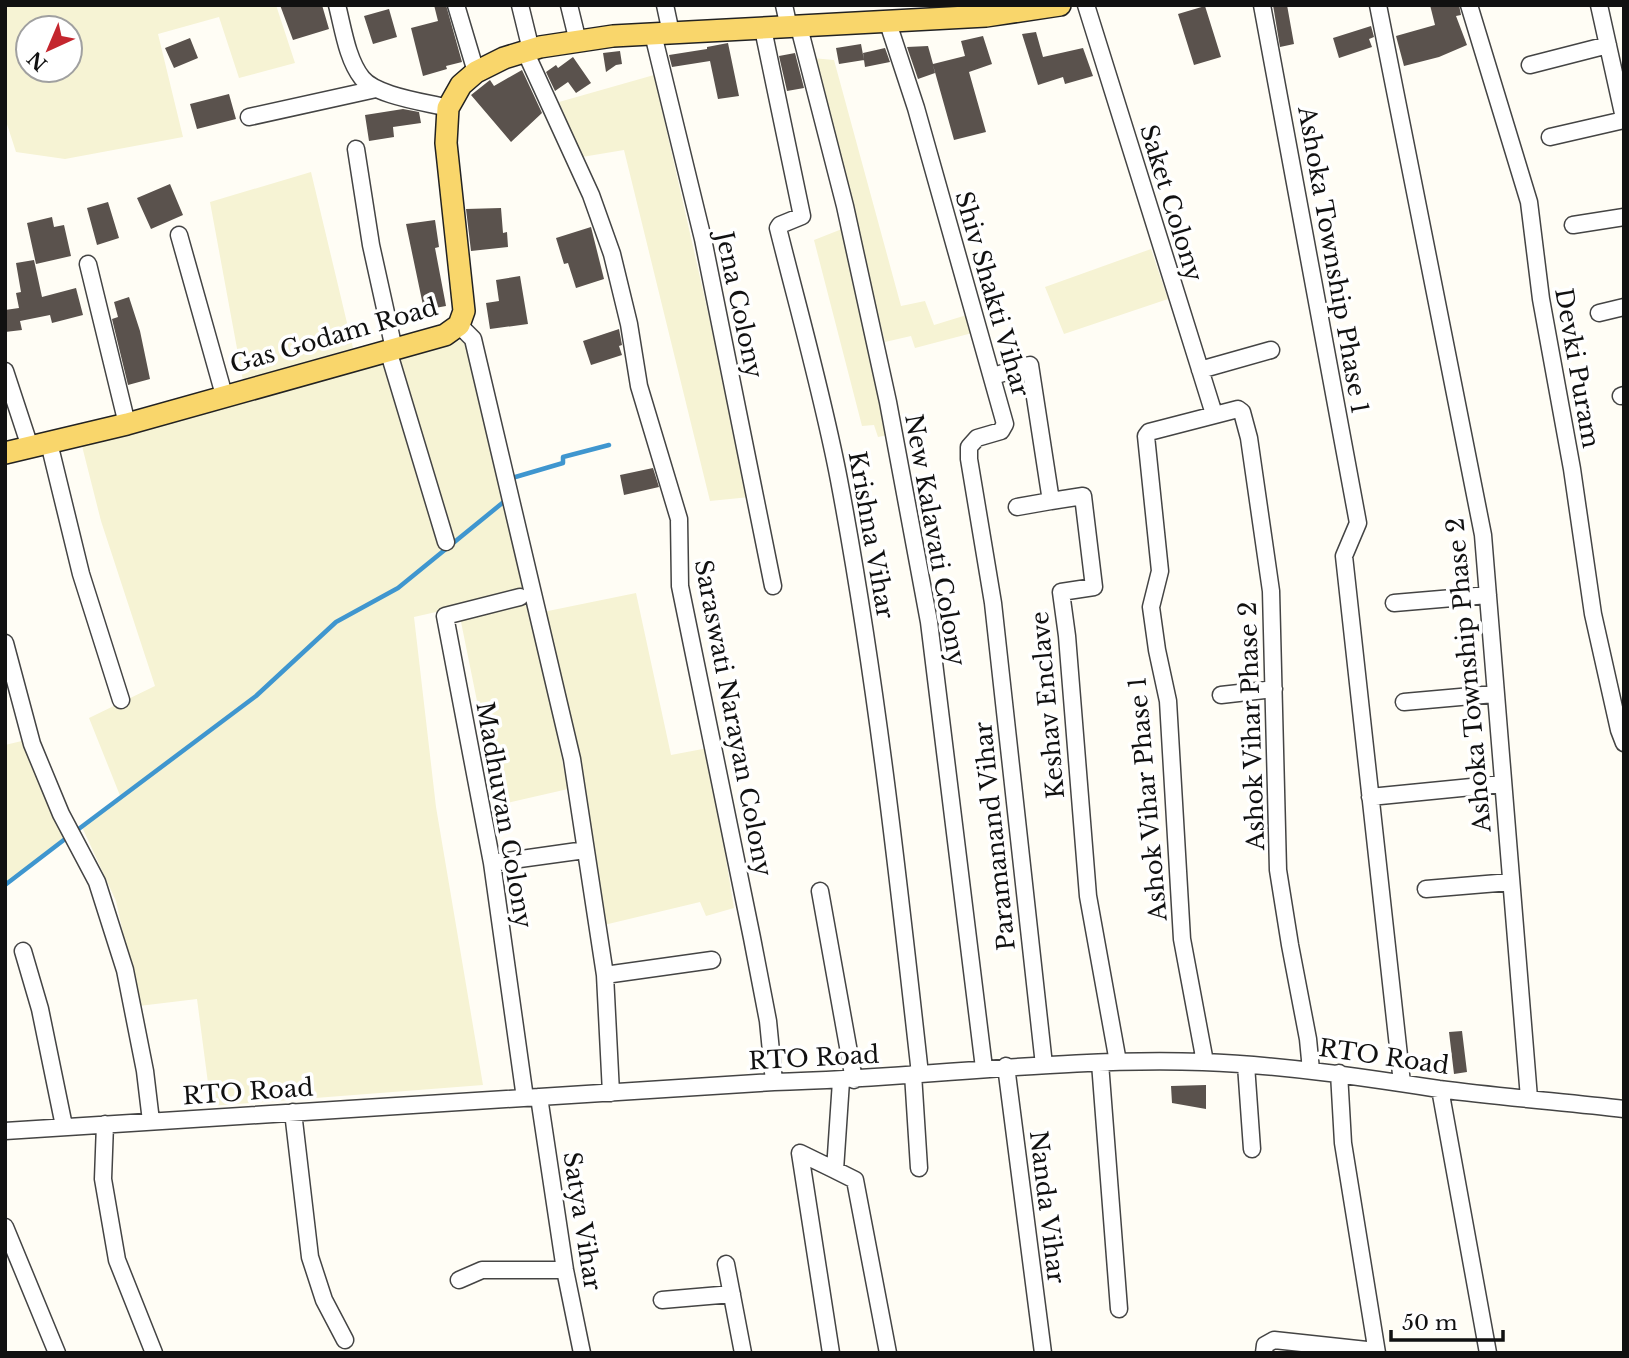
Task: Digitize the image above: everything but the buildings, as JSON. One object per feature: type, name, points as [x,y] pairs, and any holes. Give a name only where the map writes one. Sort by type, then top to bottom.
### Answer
[{"type":"main road","points":[[448,108],[461,85],[476,72],[528,50],[578,41],[662,34],[888,23],[911,13],[1060,5]]},
{"type":"main road","name":"Gas Godam Road","points":[[5,453],[127,424],[445,335],[458,325],[464,311],[446,144],[448,108]]},
{"type":"street","points":[[337,5],[356,69],[363,80],[376,89],[448,108]]},
{"type":"street","points":[[456,5],[476,72]]},
{"type":"street","name":"Saraswati Narayan Colony","points":[[520,5],[528,50],[591,195],[612,254],[629,324],[639,386],[679,519],[680,586],[768,1021],[774,1082]]},
{"type":"street","points":[[569,5],[578,41]]},
{"type":"street","name":"Jena Colony","points":[[665,5],[662,34],[773,586]]},
{"type":"street","name":"New Kalavati Colony","points":[[784,5],[794,27],[848,219],[888,402],[929,622],[984,1068]]},
{"type":"street","name":"Saket Colony","points":[[1086,5],[1214,414]]},
{"type":"street","name":"Ashoka Township Phase 1","points":[[1262,5],[1358,523],[1344,556],[1370,797]]},
{"type":"street","name":"Ashoka Township Phase 2","points":[[1378,5],[1483,535],[1529,1098]]},
{"type":"street","name":"Devki Puram","points":[[1469,5],[1529,202],[1541,299],[1572,468],[1594,614],[1624,743]]},
{"type":"street","points":[[1550,137],[1624,119],[1600,5]]},
{"type":"street","name":"Shiv Shakti Vihar","points":[[888,23],[916,108],[1005,424],[1001,431],[977,438],[969,447],[993,603]]},
{"type":"street","name":"Krishna Vihar","points":[[763,29],[802,216],[778,228],[830,434],[854,563],[873,693],[917,1074]]},
{"type":"street","points":[[1530,65],[1608,45]]},
{"type":"street","points":[[249,117],[376,89]]},
{"type":"street","points":[[356,149],[391,350],[446,541]]},
{"type":"street","points":[[1573,225],[1624,217]]},
{"type":"street","points":[[178,235],[224,395]]},
{"type":"street","points":[[88,264],[100,323],[127,424]]},
{"type":"street","points":[[1599,313],[1624,307]]},
{"type":"street","points":[[458,325],[473,339],[572,759],[605,975],[611,1093]]},
{"type":"street","points":[[1200,370],[1270,350]]},
{"type":"street","points":[[993,376],[1028,365],[1032,367],[1051,501],[1017,507]]},
{"type":"street","points":[[5,371],[39,445],[121,700]]},
{"type":"street","name":"Ashok Vihar Phase 2","points":[[1214,414],[1241,409],[1249,438],[1271,591],[1278,870],[1311,1070]]},
{"type":"street","name":"Ashok Vihar Phase 1","points":[[1205,1062],[1182,939],[1168,701],[1151,607],[1160,570],[1146,436],[1149,432],[1214,414]]},
{"type":"street","name":"Keshav Enclave","points":[[1051,501],[1083,496],[1094,587],[1061,592],[1088,896],[1118,1062]]},
{"type":"street","points":[[1394,603],[1488,596]]},
{"type":"street","name":"Madhuvan Colony","points":[[520,597],[445,616],[492,863],[532,1098]]},
{"type":"street","name":"Paramanand Vihar","points":[[993,603],[1044,1065]]},
{"type":"street","points":[[5,643],[32,744],[61,814],[97,882],[125,970],[145,1071],[151,1121]]},
{"type":"street","points":[[1221,695],[1274,689]]},
{"type":"street","points":[[1404,702],[1494,694]]},
{"type":"street","points":[[1402,1083],[1370,797],[1502,784]]},
{"type":"street","points":[[492,863],[585,850]]},
{"type":"street","points":[[1426,889],[1510,882]]},
{"type":"street","points":[[820,891],[848,1080],[835,1170]]},
{"type":"street","points":[[23,951],[40,1009],[64,1126]]},
{"type":"street","points":[[605,975],[712,960]]},
{"type":"street","name":"RTO Road","points":[[5,1130],[774,1082],[848,1080],[1006,1066],[1118,1062],[1205,1062],[1311,1070],[1440,1089],[1624,1109]]},
{"type":"street","points":[[1100,1063],[1119,1309]]},
{"type":"street","points":[[1245,1065],[1252,1149]]},
{"type":"street","name":"Nanda Vihar","points":[[1006,1066],[1042,1353]]},
{"type":"street","points":[[1264,1353],[1265,1345],[1273,1340],[1377,1352],[1343,1143],[1339,1073]]},
{"type":"street","points":[[917,1074],[919,1168]]},
{"type":"street","points":[[1440,1089],[1489,1353]]},
{"type":"street","name":"Satya Vihar","points":[[532,1098],[582,1353]]},
{"type":"street","points":[[293,1112],[310,1257],[324,1300],[345,1340]]},
{"type":"street","points":[[105,1124],[103,1179],[117,1260],[154,1353]]},
{"type":"street","points":[[831,1353],[800,1153],[855,1180],[888,1353]]},
{"type":"street","points":[[5,1227],[57,1353]]},
{"type":"street","points":[[726,1264],[743,1353]]},
{"type":"street","points":[[459,1280],[482,1270],[565,1269]]},
{"type":"street","points":[[662,1300],[732,1294]]},
{"type":"shaded area","points":[[5,5],[276,5],[295,63],[239,78],[219,17],[158,34],[183,137],[65,159],[16,152],[5,118]]},
{"type":"shaded area","points":[[812,58],[834,60],[901,306],[925,301],[934,325],[970,314],[976,332],[915,348],[911,336],[885,342]]},
{"type":"shaded area","points":[[654,75],[750,497],[710,501],[624,150],[582,157],[559,102]]},
{"type":"shaded area","points":[[311,172],[353,348],[243,381],[210,202]]},
{"type":"shaded area","points":[[842,229],[893,434],[878,437],[874,425],[862,426],[814,240]]},
{"type":"shaded area","points":[[1151,249],[1168,299],[1064,334],[1045,287]]},
{"type":"shaded area","points":[[461,340],[469,348],[528,594],[568,789],[498,805],[458,607],[414,617],[436,807],[483,1085],[211,1106],[197,999],[139,1006],[116,901],[82,827],[121,798],[89,718],[155,686],[101,521],[82,446]]},
{"type":"shaded area","points":[[636,593],[671,755],[708,748],[734,908],[706,916],[700,902],[604,925],[543,612]]},
{"type":"shaded area","points":[[26,740],[45,794],[65,839],[5,885],[5,745]]},
{"type":"waterway","points":[[512,478],[563,463],[563,457],[609,445]]},
{"type":"waterway","points":[[76,831],[256,696],[336,622],[398,588],[506,500]]},
{"type":"waterway","points":[[5,885],[69,836]]}]
